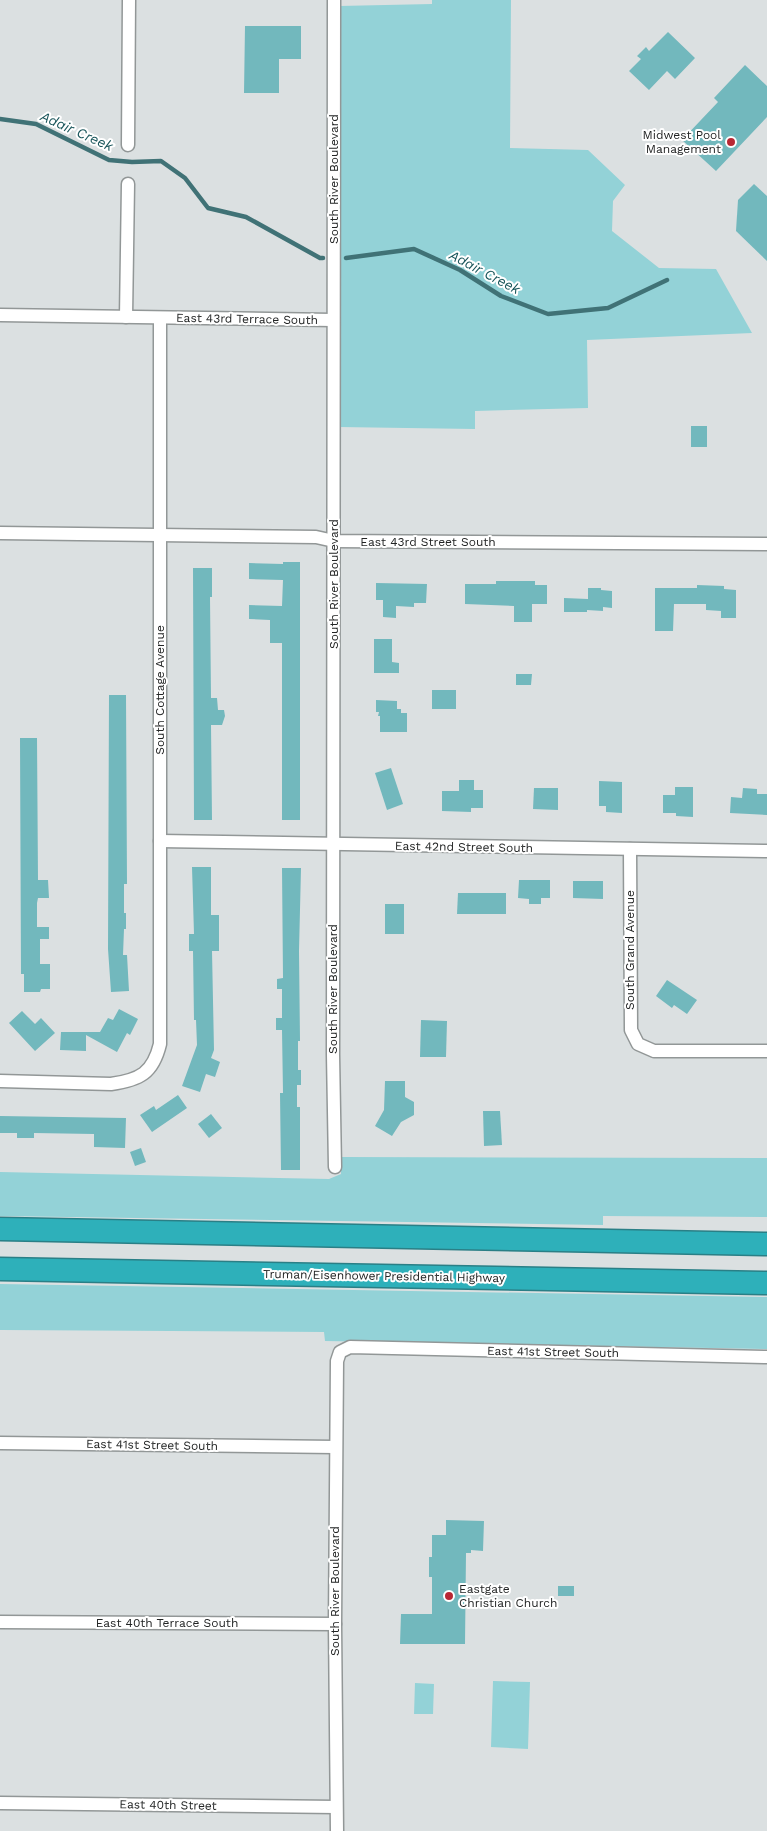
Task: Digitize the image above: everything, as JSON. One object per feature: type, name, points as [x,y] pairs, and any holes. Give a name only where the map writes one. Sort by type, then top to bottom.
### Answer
[{"type":"highway","points":[[0,1229],[767,1244]]},
{"type":"highway","name":"Truman/Eisenhower Presidential Highway","points":[[0,1269],[767,1283]]},
{"type":"street","points":[[128,145],[129,0]]},
{"type":"street","name":"South River Boulevard","points":[[334,0],[334,1167]]},
{"type":"street","points":[[0,315],[126,317],[128,184]]},
{"type":"street","name":"East 43rd Terrace South","points":[[126,317],[333,320]]},
{"type":"street","name":"South Cottage Avenue","points":[[0,1081],[111,1084],[127,1082],[146,1072],[155,1061],[160,1044],[160,318]]},
{"type":"street","name":"East 43rd Street South","points":[[0,533],[316,537],[334,542],[767,544]]},
{"type":"street","name":"East 42nd Street South","points":[[160,842],[767,851]]},
{"type":"street","name":"South Grand Avenue","points":[[630,849],[631,1030],[638,1044],[654,1051],[767,1051]]},
{"type":"street","name":"East 41st Street South","points":[[340,1352],[350,1347],[767,1357]]},
{"type":"street","name":"South River Boulevard","points":[[337,1831],[335,1447],[337,1361],[340,1352]]},
{"type":"street","name":"East 41st Street South","points":[[0,1443],[335,1447]]},
{"type":"street","name":"East 40th Terrace South","points":[[0,1622],[335,1624]]},
{"type":"street","name":"East 40th Street","points":[[0,1803],[336,1806]]},
{"type":"shaded area","points":[[432,0],[511,0],[510,148],[588,150],[625,185],[613,201],[612,231],[659,268],[716,269],[752,333],[587,340],[588,408],[475,411],[475,429],[339,427],[341,233],[339,6],[432,4]]},
{"type":"shaded area","points":[[341,1157],[767,1158],[767,1217],[603,1216],[603,1225],[0,1216],[0,1172],[329,1179],[341,1174]]},
{"type":"shaded area","points":[[0,1284],[767,1297],[767,1349],[325,1341],[324,1332],[0,1330]]},
{"type":"shaded area","points":[[493,1681],[530,1682],[528,1749],[491,1747]]},
{"type":"shaded area","points":[[415,1683],[434,1684],[433,1714],[414,1714]]},
{"type":"building","points":[[245,26],[301,26],[301,59],[279,59],[279,93],[244,93]]},
{"type":"building","points":[[668,32],[695,58],[675,79],[667,71],[649,90],[629,71],[641,59],[637,56],[646,47],[649,51]]},
{"type":"building","points":[[745,65],[767,86],[767,117],[716,171],[682,140],[718,102],[714,98]]},
{"type":"building","points":[[754,184],[767,196],[767,261],[736,231],[738,200]]},
{"type":"building","points":[[691,426],[707,426],[707,447],[691,447]]},
{"type":"building","points":[[283,562],[300,562],[300,820],[282,820],[282,643],[270,643],[270,620],[249,619],[249,605],[282,606],[283,580],[249,579],[249,563],[283,564]]},
{"type":"building","points":[[193,568],[212,568],[212,597],[210,597],[211,698],[217,698],[218,710],[224,710],[225,716],[222,725],[211,725],[212,820],[194,820]]},
{"type":"building","points":[[496,581],[535,581],[535,585],[547,585],[547,604],[532,604],[532,622],[514,622],[514,606],[465,604],[465,584],[496,584]]},
{"type":"building","points":[[376,583],[427,584],[426,603],[414,603],[414,607],[396,606],[396,618],[383,617],[383,600],[376,600]]},
{"type":"building","points":[[697,585],[724,586],[724,589],[736,590],[736,618],[721,618],[721,611],[706,610],[706,604],[674,604],[673,631],[655,631],[655,588],[697,588]]},
{"type":"building","points":[[588,588],[601,588],[601,590],[612,591],[612,608],[603,607],[603,611],[564,612],[564,598],[588,599]]},
{"type":"building","points":[[374,639],[392,639],[392,662],[399,663],[399,673],[374,673]]},
{"type":"building","points":[[516,674],[532,674],[531,685],[516,685]]},
{"type":"building","points":[[432,690],[456,690],[456,709],[432,709]]},
{"type":"building","points":[[109,695],[126,695],[127,884],[124,884],[126,929],[124,929],[123,955],[127,955],[129,991],[111,992],[108,949]]},
{"type":"building","points":[[376,700],[397,701],[397,709],[401,709],[401,713],[407,713],[407,732],[380,732],[380,716],[378,716],[379,712],[376,712]]},
{"type":"building","points":[[20,738],[37,738],[38,880],[48,880],[49,898],[38,898],[37,927],[49,927],[49,939],[40,939],[40,964],[50,964],[50,989],[41,989],[40,992],[24,992],[24,974],[21,974]]},
{"type":"building","points":[[391,768],[403,804],[387,810],[375,773]]},
{"type":"building","points":[[459,780],[474,780],[474,790],[483,790],[483,808],[471,808],[471,812],[442,811],[442,791],[459,791]]},
{"type":"building","points":[[599,781],[622,782],[622,813],[606,812],[606,806],[599,806]]},
{"type":"building","points":[[675,787],[693,787],[693,817],[676,816],[676,813],[663,813],[663,795],[675,795]]},
{"type":"building","points":[[534,788],[558,788],[558,810],[533,809]]},
{"type":"building","points":[[743,788],[757,789],[757,794],[767,794],[767,815],[730,813],[731,797],[742,798]]},
{"type":"building","points":[[192,867],[211,867],[211,915],[219,915],[219,951],[212,951],[214,1050],[211,1058],[220,1062],[215,1077],[206,1074],[200,1092],[182,1086],[197,1045],[196,1020],[194,1020],[193,951],[189,951],[189,934],[194,934]]},
{"type":"building","points":[[282,868],[301,868],[299,951],[300,1041],[298,1041],[298,1070],[301,1070],[301,1085],[297,1085],[297,1107],[300,1107],[300,1170],[281,1170],[280,1093],[283,1093],[282,1030],[276,1030],[276,1018],[282,1018],[282,989],[277,989],[277,979],[283,978]]},
{"type":"building","points":[[519,880],[550,880],[550,898],[541,898],[541,904],[529,904],[529,899],[518,898]]},
{"type":"building","points":[[573,881],[603,881],[603,899],[573,898]]},
{"type":"building","points":[[458,893],[506,893],[506,914],[457,914]]},
{"type":"building","points":[[385,904],[404,904],[404,934],[385,934]]},
{"type":"building","points":[[667,980],[697,1000],[687,1014],[674,1005],[672,1008],[656,996]]},
{"type":"building","points":[[119,1009],[138,1019],[130,1035],[127,1033],[117,1052],[86,1035],[86,1051],[60,1050],[61,1032],[100,1032],[108,1018],[113,1020]]},
{"type":"building","points":[[22,1011],[35,1024],[41,1018],[55,1033],[35,1051],[9,1023]]},
{"type":"building","points":[[421,1020],[447,1021],[446,1057],[420,1057]]},
{"type":"building","points":[[385,1081],[405,1081],[405,1097],[414,1102],[414,1115],[401,1122],[392,1136],[375,1126],[384,1110]]},
{"type":"building","points":[[178,1095],[187,1108],[152,1132],[140,1115],[154,1106],[156,1110]]},
{"type":"building","points":[[483,1111],[500,1111],[502,1145],[484,1146]]},
{"type":"building","points":[[211,1114],[222,1128],[209,1138],[198,1124]]},
{"type":"building","points":[[0,1116],[126,1118],[125,1148],[94,1147],[94,1134],[34,1133],[34,1138],[17,1138],[17,1133],[0,1133]]},
{"type":"building","points":[[141,1148],[146,1162],[135,1166],[130,1152]]},
{"type":"building","name":"Eastgate Christian Church","points":[[446,1520],[484,1521],[483,1551],[471,1550],[471,1553],[466,1553],[465,1644],[400,1644],[401,1614],[432,1614],[432,1577],[429,1577],[429,1557],[432,1557],[432,1535],[446,1535]]},
{"type":"building","points":[[558,1586],[574,1586],[574,1596],[558,1596]]},
{"type":"waterway","name":"Adair Creek","points":[[0,119],[36,124],[109,160],[132,162],[161,161],[185,178],[208,208],[246,217],[323,258]]},
{"type":"waterway","name":"Adair Creek","points":[[346,258],[414,249],[460,270],[501,296],[548,314],[608,308],[667,280]]},
{"type":"place","name":"Midwest Pool Management","points":[[731,142]]},
{"type":"place","name":"Eastgate Christian Church","points":[[449,1596]]}]
